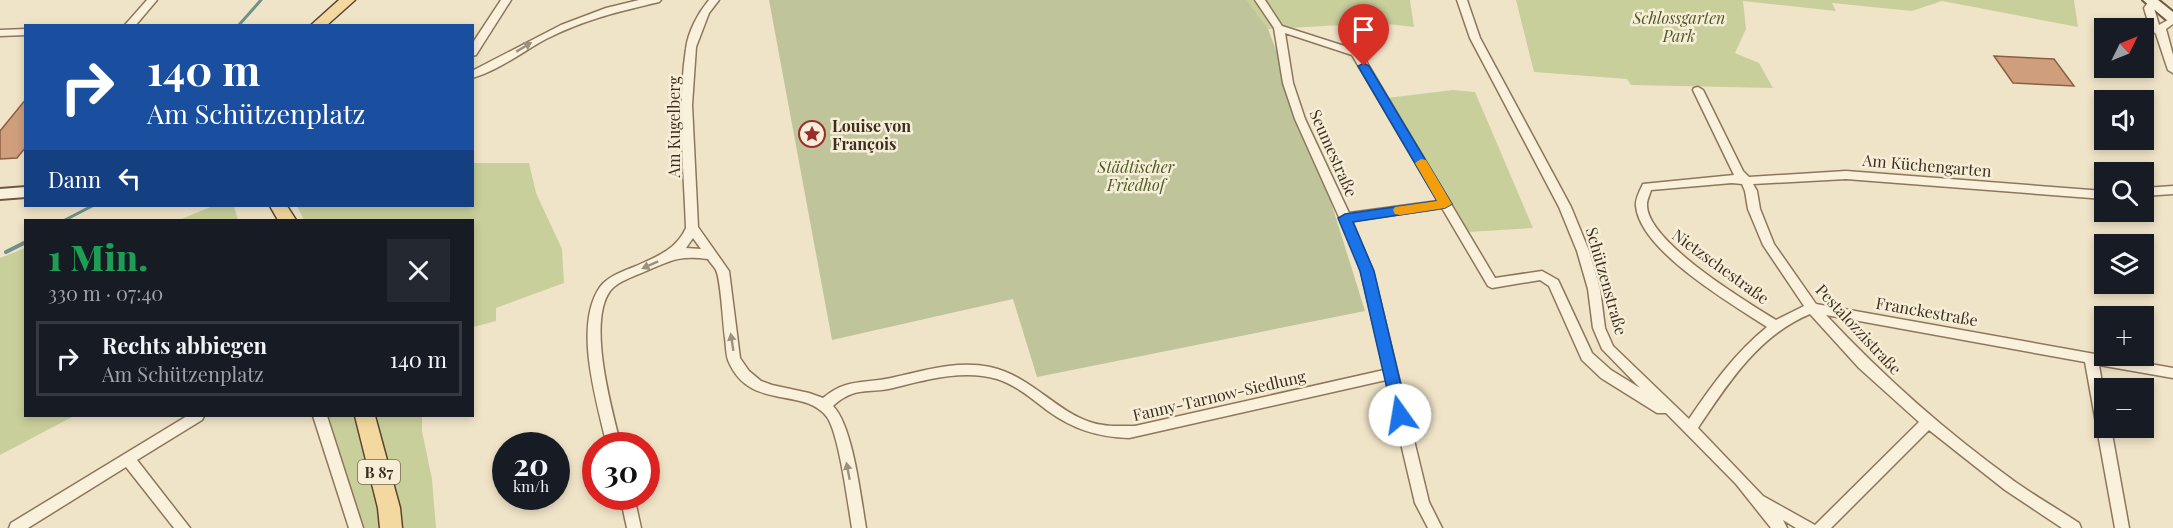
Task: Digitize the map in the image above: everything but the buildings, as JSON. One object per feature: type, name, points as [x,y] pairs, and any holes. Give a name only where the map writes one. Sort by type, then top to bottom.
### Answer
[{"type":"main road","points":[[319,24],[348,0]]},
{"type":"main road","points":[[2151,2],[2173,19]]},
{"type":"main road","points":[[0,194],[24,192]]},
{"type":"main road","name":"B 87","points":[[365,417],[389,508],[391,528]]},
{"type":"street","points":[[131,24],[152,0]]},
{"type":"street","points":[[474,49],[506,0]]},
{"type":"street","points":[[474,74],[542,36],[572,23],[631,2],[656,0]]},
{"type":"street","name":"Am Kugelberg","points":[[692,228],[687,105],[691,47],[704,12],[714,0]]},
{"type":"street","name":"Seumestraße","points":[[1260,0],[1279,28],[1288,84],[1300,119],[1367,271],[1422,503],[1435,528]]},
{"type":"street","name":"Schützenstraße","points":[[1462,0],[1475,38],[1565,207],[1583,251],[1594,289],[1599,328],[1608,349],[1760,500],[1780,528]]},
{"type":"street","points":[[2151,2],[2149,8],[2155,28],[2161,33],[2173,70]]},
{"type":"street","points":[[2161,33],[2162,28],[2173,19]]},
{"type":"street","points":[[1279,28],[1356,53],[1492,283],[1542,275],[1554,283],[1587,356],[1606,374],[1690,428],[1725,376],[1749,350],[1793,314],[1812,308]]},
{"type":"street","points":[[2161,33],[2173,31]]},
{"type":"street","points":[[0,33],[24,32]]},
{"type":"street","name":"Pestalozzistraße","points":[[1698,90],[1738,173],[1746,181],[1751,191],[1754,209],[1768,245],[1812,308],[1864,363],[1928,422],[2010,486],[2074,528]]},
{"type":"street","name":"Am Küchengarten","points":[[1746,181],[1846,175],[2094,194]]},
{"type":"street","name":"Nietzschestraße","points":[[1746,181],[1731,179],[1647,187],[1640,199],[1640,208],[1655,237],[1679,260],[1777,327]]},
{"type":"street","points":[[2154,191],[2173,190]]},
{"type":"street","points":[[1345,218],[1445,204]]},
{"type":"street","points":[[673,255],[684,243],[692,228],[723,271],[734,359],[740,371],[750,381],[764,389],[815,400],[824,405],[835,417],[859,528]]},
{"type":"street","points":[[611,432],[602,395],[593,326],[598,301],[606,288],[673,255],[689,252],[710,255]]},
{"type":"street","name":"Franckestraße","points":[[1812,308],[2173,373]]},
{"type":"street","points":[[2091,357],[2122,528]]},
{"type":"street","name":"Fanny-Tarnow-Siedlung","points":[[824,405],[842,391],[855,387],[887,385],[935,373],[969,370],[1003,376],[1026,388],[1084,426],[1111,432],[1135,432],[1391,374]]},
{"type":"street","points":[[16,528],[195,417]]},
{"type":"street","points":[[320,417],[356,528]]},
{"type":"street","points":[[1821,528],[1928,422]]},
{"type":"street","points":[[127,458],[183,528]]},
{"type":"street","points":[[1760,500],[1809,528]]},
{"type":"street","points":[[630,510],[634,528]]},
{"type":"green space","name":"Städtischer Friedhof","points":[[769,0],[1247,0],[1268,29],[1316,154],[1365,311],[1037,377],[1013,299],[832,340]]},
{"type":"green space","points":[[1247,0],[1410,0],[1414,27],[1378,23],[1268,29]]},
{"type":"green space","name":"Schlossgarten Park","points":[[1516,0],[2074,0],[2078,27],[1942,1],[1912,11],[1832,3],[1836,11],[1743,1],[1746,29],[1735,53],[1759,63],[1773,88],[1631,85],[1627,79],[1534,72]]},
{"type":"green space","points":[[1453,90],[1475,92],[1533,228],[1468,232],[1415,150],[1387,98]]},
{"type":"green space","points":[[474,163],[529,163],[536,193],[562,249],[564,283],[496,308],[496,321],[474,327],[474,219],[304,219],[298,207],[474,207]]},
{"type":"green space","points":[[211,207],[234,207],[238,219],[181,219]]},
{"type":"green space","points":[[24,248],[24,417],[72,417],[0,455],[0,258]]},
{"type":"green space","points":[[322,417],[422,417],[422,431],[432,479],[436,528],[347,528],[346,493]]},
{"type":"waterway","points":[[240,24],[261,0]]},
{"type":"waterway","points":[[67,219],[90,207]]},
{"type":"waterway","points":[[6,252],[24,243]]},
{"type":"slow traffic","points":[[1400,210],[1445,204],[1421,163]]},
{"type":"place","name":"Louise von François","points":[[812,134]]},
{"type":"route","points":[[1364,66],[1445,204],[1345,218],[1367,271],[1400,415]]}]
